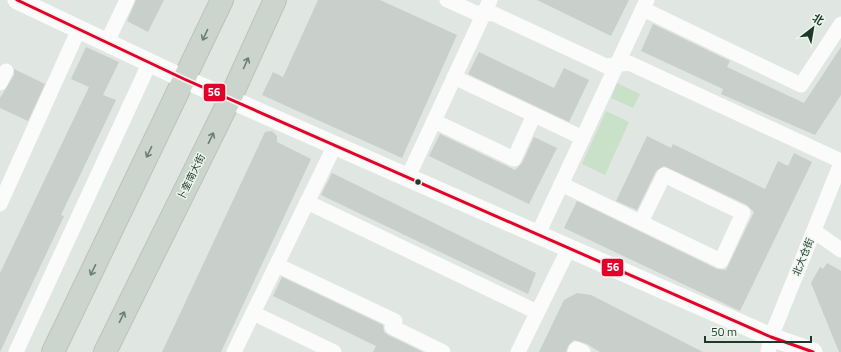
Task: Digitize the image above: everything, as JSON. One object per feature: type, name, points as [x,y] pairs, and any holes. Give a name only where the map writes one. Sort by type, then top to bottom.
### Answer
[{"type":"main road","points":[[53,352],[222,0]]},
{"type":"main road","name":"卜奎南大街","points":[[104,352],[230,99],[275,0]]},
{"type":"street","points":[[17,0],[184,79],[569,248],[770,345],[813,352]]},
{"type":"street","points":[[107,42],[127,0]]},
{"type":"street","points":[[447,0],[476,13],[494,14],[606,66],[629,63],[841,162]]},
{"type":"street","points":[[408,177],[490,0]]},
{"type":"street","points":[[538,234],[645,4],[801,85],[841,24]]},
{"type":"street","points":[[0,204],[79,29]]},
{"type":"street","points":[[16,352],[150,62]]},
{"type":"street","points":[[454,77],[582,138]]},
{"type":"street","points":[[434,121],[514,159],[534,115]]},
{"type":"street","points":[[234,352],[335,145]]},
{"type":"street","name":"北大仓街","points":[[770,345],[841,162]]},
{"type":"street","points":[[561,184],[721,261],[744,213],[664,175],[641,222]]},
{"type":"street","points":[[307,202],[538,312]]},
{"type":"street","points":[[814,231],[841,250]]},
{"type":"street","points":[[518,352],[569,248]]},
{"type":"street","points":[[279,266],[395,321],[392,327],[443,352]]},
{"type":"street","points":[[253,313],[334,352]]},
{"type":"street","points":[[575,352],[576,349],[583,352]]},
{"type":"green space","points":[[617,83],[640,94],[633,108],[611,98]]},
{"type":"green space","points":[[606,111],[629,122],[605,175],[582,164]]},
{"type":"building","points":[[136,0],[164,0],[148,32],[127,21]]},
{"type":"building","points":[[318,0],[380,0],[457,35],[402,158],[262,95],[273,72],[283,77]]},
{"type":"building","points":[[537,0],[629,0],[611,36]]},
{"type":"building","points":[[653,24],[730,61],[727,67],[804,103],[841,47],[841,95],[815,135],[721,94],[723,89],[641,51]]},
{"type":"building","points":[[86,47],[119,62],[103,95],[116,100],[61,215],[64,216],[0,352],[0,273],[89,87],[71,79]]},
{"type":"building","points":[[479,52],[554,88],[564,68],[589,80],[569,122],[468,74]]},
{"type":"building","points":[[14,69],[45,84],[28,121],[0,108],[0,98],[14,75]]},
{"type":"building","points":[[272,131],[277,136],[277,142],[311,159],[221,352],[162,352],[265,132]]},
{"type":"building","points":[[440,134],[515,170],[522,163],[534,137],[557,148],[529,204],[429,156]]},
{"type":"building","points":[[647,136],[671,148],[673,144],[765,189],[778,161],[788,166],[794,153],[812,162],[740,311],[564,228],[577,201],[717,269],[726,270],[754,212],[747,205],[664,166],[656,171],[637,210],[616,201]]},
{"type":"building","points":[[332,173],[536,273],[528,294],[321,195]]},
{"type":"building","points":[[827,263],[841,271],[841,352],[839,352],[811,283],[820,267],[823,269]]},
{"type":"building","points":[[282,277],[383,325],[384,332],[388,335],[423,352],[373,352],[376,346],[273,296]]},
{"type":"building","points":[[577,293],[591,295],[703,352],[600,352],[587,344],[574,340],[568,346],[566,352],[539,352],[564,300]]},
{"type":"transit line","name":"56","points":[[17,0],[184,79],[771,337],[813,352]]}]
